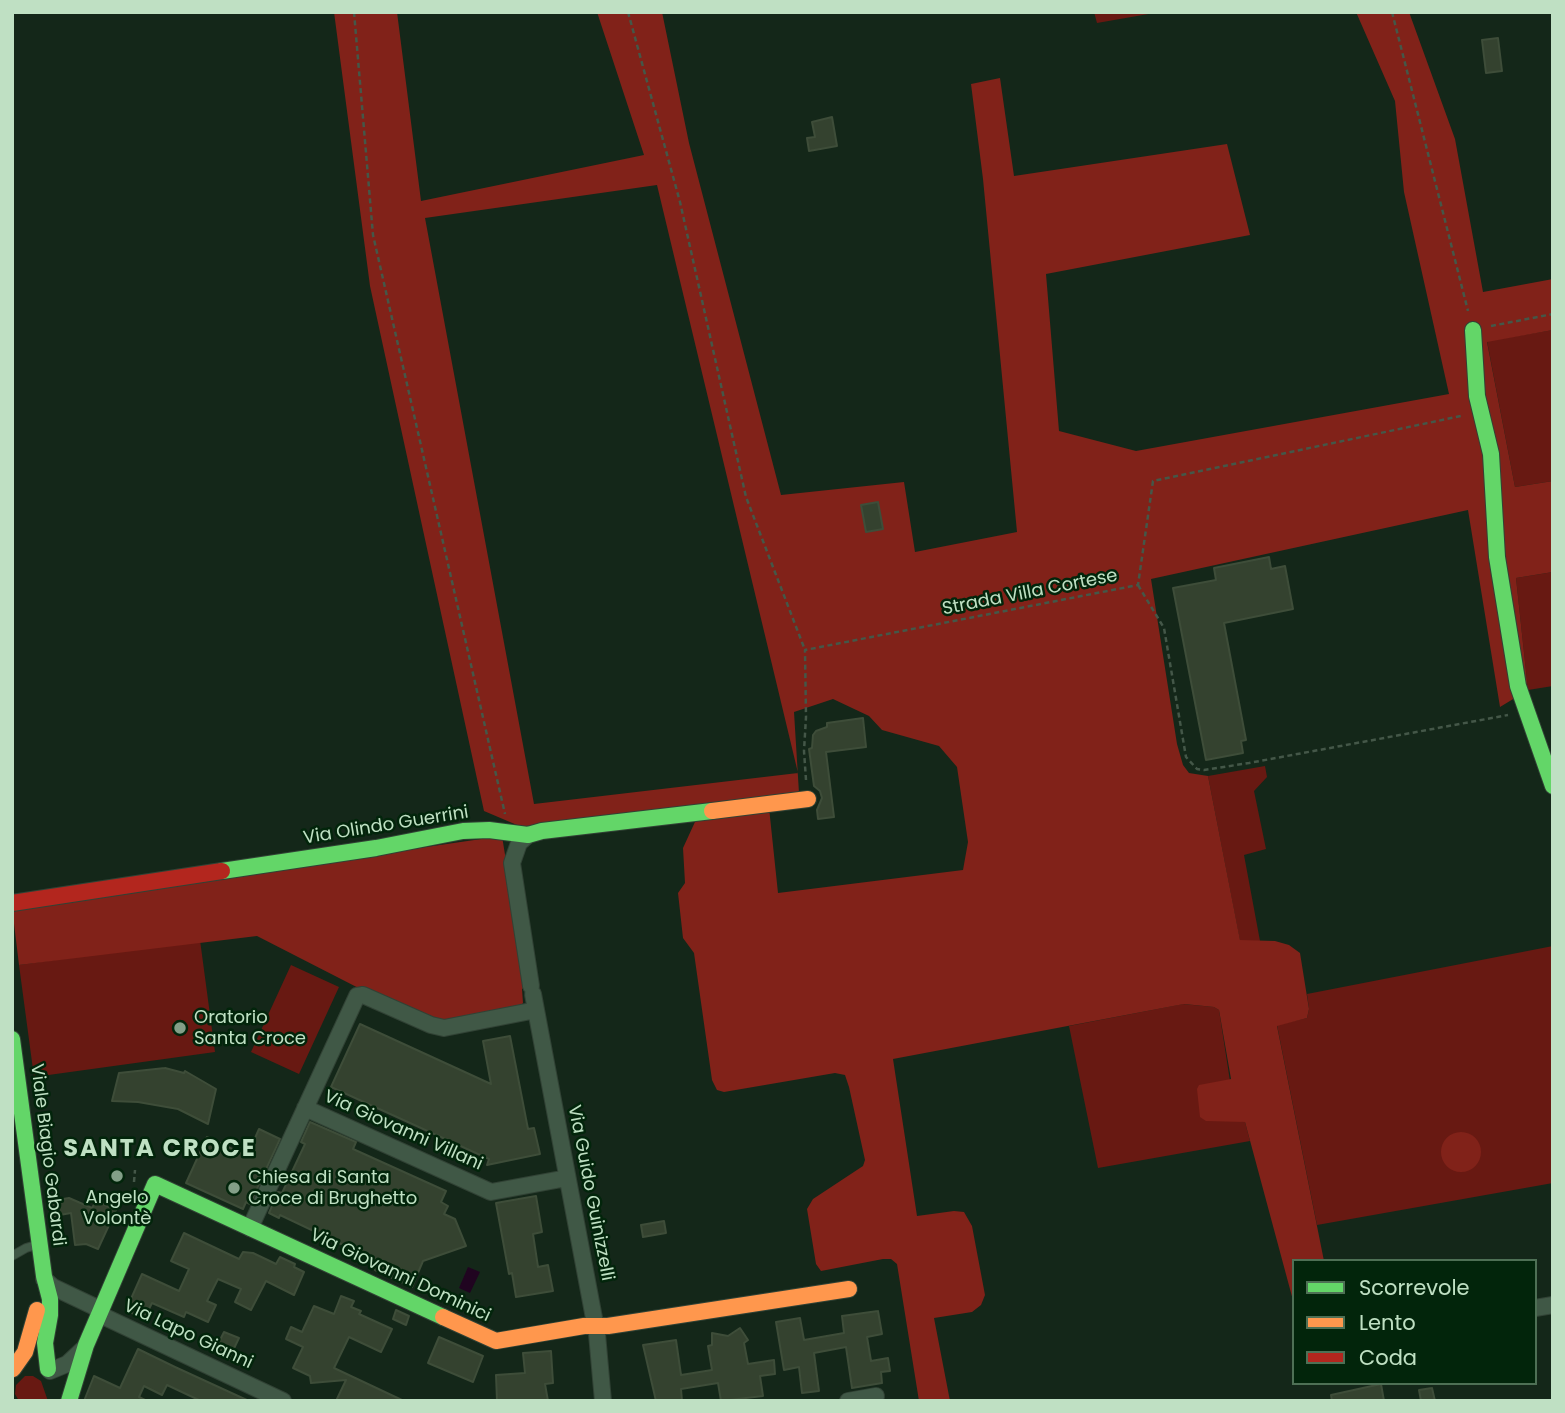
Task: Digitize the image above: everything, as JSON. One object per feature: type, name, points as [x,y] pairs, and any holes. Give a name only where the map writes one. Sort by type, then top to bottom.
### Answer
[{"type":"street","points":[[1473,330],[1476,385],[1491,454],[1497,557],[1518,686],[1553,786]]},
{"type":"street","name":"Via Olindo Guerrini","points":[[12,903],[376,848],[463,831],[489,830],[528,835],[542,831],[807,799]]},
{"type":"street","name":"Via Guido Guinizzelli","points":[[528,835],[519,843],[512,863],[533,997],[596,1326],[603,1401]]},
{"type":"street","points":[[250,1228],[357,996],[364,996],[444,1028],[533,997]]},
{"type":"street","name":"Viale Biagio Gabardi","points":[[12,1039],[50,1309],[45,1343],[49,1370]]},
{"type":"street","name":"Via Giovanni Villani","points":[[305,1108],[491,1192],[567,1178]]},
{"type":"street","name":"Via Giovanni Dominici","points":[[99,1312],[155,1184],[494,1340],[608,1326],[849,1289]]},
{"type":"street","name":"Viale Biagio Gabardi","points":[[13,1369],[31,1336],[44,1278]]},
{"type":"street","name":"Via Lapo Gianni","points":[[44,1278],[53,1287],[90,1304],[107,1318],[283,1401]]},
{"type":"street","points":[[69,1401],[99,1312]]},
{"type":"street","points":[[13,1369],[33,1364],[49,1370],[67,1364],[86,1345]]},
{"type":"street","points":[[49,1370],[63,1401]]},
{"type":"street","points":[[848,1401],[876,1396]]},
{"type":"lane","points":[[12,1256],[39,1244]]},
{"type":"path","points":[[354,12],[373,235],[510,834]]},
{"type":"path","points":[[628,12],[680,202],[746,497],[805,650],[804,751],[807,799]]},
{"type":"path","points":[[1392,12],[1473,330],[1553,314]]},
{"type":"path","name":"Strada Villa Cortese","points":[[805,650],[1138,584],[1153,481],[1482,412]]},
{"type":"path","points":[[1138,584],[1164,628],[1186,757],[1197,769],[1249,763],[1525,712]]},
{"type":"shaded area","points":[[334,12],[397,12],[421,201],[644,155],[597,12],[662,12],[689,143],[781,495],[904,482],[915,552],[1017,532],[983,179],[971,84],[1000,78],[1014,176],[1227,144],[1250,235],[1046,274],[1059,431],[1136,451],[1449,394],[1404,192],[1395,101],[1356,12],[1409,12],[1455,139],[1483,292],[1553,279],[1553,330],[1487,342],[1515,487],[1553,481],[1553,572],[1516,578],[1528,690],[1500,707],[1468,510],[1151,579],[1177,744],[1183,765],[1189,773],[1208,776],[1240,940],[1275,941],[1289,945],[1300,953],[1309,1009],[1307,1018],[1277,1026],[1324,1259],[1292,1259],[1292,1297],[1245,1122],[1206,1121],[1200,1117],[1197,1089],[1199,1085],[1231,1079],[1219,1010],[1214,1007],[1184,1004],[893,1059],[917,1216],[964,1212],[972,1226],[985,1295],[981,1305],[972,1312],[934,1318],[950,1401],[919,1401],[897,1264],[891,1259],[883,1259],[821,1271],[816,1264],[807,1209],[813,1199],[863,1166],[865,1160],[845,1075],[835,1073],[724,1092],[717,1090],[712,1080],[694,953],[683,938],[678,893],[685,883],[683,848],[700,811],[524,828],[484,811],[370,286]],"holes":[[[657,185],[798,772],[794,712],[833,699],[869,716],[882,730],[939,746],[957,767],[968,842],[963,870],[778,893],[768,798],[799,793],[798,773],[534,804],[425,218]]]},
{"type":"shaded area","points":[[1094,12],[1160,12],[1097,23]]},
{"type":"shaded area","points":[[1553,330],[1553,481],[1515,487],[1487,341]]},
{"type":"shaded area","points":[[1553,572],[1553,686],[1528,690],[1516,578]]},
{"type":"shaded area","points":[[1265,766],[1267,777],[1254,791],[1266,849],[1244,855],[1260,941],[1240,941],[1208,776]]},
{"type":"shaded area","points":[[502,836],[526,986],[522,989],[523,1003],[517,1010],[436,1024],[421,1020],[257,936],[19,965],[12,907]]},
{"type":"shaded area","points":[[200,940],[215,1052],[34,1077],[19,965]]},
{"type":"shaded area","points":[[1553,946],[1553,1183],[1317,1225],[1277,1025],[1307,1018],[1307,994]]},
{"type":"shaded area","points":[[291,965],[339,987],[299,1074],[251,1052]]},
{"type":"shaded area","points":[[1183,1004],[1214,1007],[1219,1010],[1236,1120],[1245,1122],[1250,1141],[1098,1168],[1069,1026]]},
{"type":"shaded area","points":[[1461,1132],[1469,1133],[1475,1138],[1480,1144],[1480,1160],[1475,1166],[1469,1171],[1461,1172],[1453,1171],[1447,1166],[1442,1160],[1441,1152],[1442,1144],[1447,1138],[1453,1133]]},
{"type":"shaded area","points":[[468,1267],[480,1272],[470,1293],[459,1288]]},
{"type":"shaded area","points":[[25,1376],[33,1376],[41,1381],[48,1401],[19,1401],[15,1394],[16,1385]]},
{"type":"building","points":[[1498,38],[1502,71],[1486,73],[1482,40]]},
{"type":"building","points":[[832,117],[837,146],[809,151],[807,138],[815,137],[812,122]]},
{"type":"building","points":[[878,502],[883,529],[866,532],[861,505]]},
{"type":"building","points":[[1269,557],[1271,569],[1285,566],[1293,609],[1224,623],[1246,740],[1241,741],[1243,753],[1206,760],[1173,588],[1216,580],[1214,568]]},
{"type":"building","points":[[863,718],[866,747],[826,752],[834,817],[818,819],[817,810],[822,798],[820,791],[814,786],[809,749],[812,748],[813,735],[827,727],[827,723]]},
{"type":"building","points":[[360,1024],[491,1084],[483,1041],[510,1036],[528,1129],[534,1128],[540,1154],[487,1165],[489,1159],[331,1087]]},
{"type":"building","points":[[165,1068],[184,1073],[185,1071],[216,1089],[208,1124],[178,1109],[138,1102],[112,1101],[119,1073]]},
{"type":"building","points":[[310,1122],[356,1142],[353,1149],[446,1191],[441,1202],[448,1206],[444,1214],[455,1219],[466,1246],[423,1261],[412,1287],[375,1270],[379,1262],[280,1215],[279,1218],[269,1213],[278,1192],[282,1193],[305,1144],[301,1142]]},
{"type":"building","name":"Chiesa di Santa Croce di Brughetto","points":[[259,1129],[280,1139],[250,1204],[246,1202],[243,1209],[186,1183],[207,1137],[247,1156]]},
{"type":"building","points":[[536,1196],[542,1232],[533,1234],[538,1267],[548,1265],[553,1291],[516,1297],[496,1203]]},
{"type":"building","points":[[69,1198],[92,1208],[96,1201],[116,1210],[98,1249],[86,1244],[75,1245],[71,1213],[54,1216],[52,1201]]},
{"type":"building","points":[[664,1221],[666,1233],[643,1237],[641,1225]]},
{"type":"building","points":[[184,1233],[239,1259],[243,1252],[253,1253],[276,1264],[280,1257],[295,1264],[294,1267],[304,1272],[294,1295],[266,1281],[251,1310],[235,1302],[241,1289],[218,1279],[207,1301],[216,1305],[208,1322],[186,1312],[184,1317],[152,1303],[144,1319],[126,1310],[142,1274],[179,1291],[189,1269],[171,1261]]},
{"type":"building","points":[[341,1296],[354,1301],[351,1307],[361,1311],[359,1314],[392,1329],[381,1352],[349,1337],[334,1368],[404,1401],[336,1401],[346,1380],[311,1383],[310,1376],[293,1368],[303,1347],[286,1339],[291,1327],[302,1332],[314,1306],[334,1314]]},
{"type":"building","points":[[396,1310],[409,1316],[406,1325],[393,1319]]},
{"type":"building","points":[[878,1311],[882,1334],[867,1337],[871,1361],[888,1358],[890,1371],[881,1372],[882,1383],[852,1388],[846,1347],[814,1353],[819,1391],[802,1393],[799,1367],[784,1370],[776,1322],[800,1318],[804,1340],[844,1333],[842,1316]]},
{"type":"building","points":[[740,1328],[748,1340],[744,1343],[748,1364],[774,1360],[775,1374],[760,1376],[763,1396],[721,1401],[718,1383],[681,1389],[682,1401],[656,1401],[643,1345],[676,1340],[681,1375],[712,1370],[708,1346],[712,1345],[712,1333],[728,1336]]},
{"type":"building","points":[[224,1332],[239,1338],[229,1359],[214,1352]]},
{"type":"building","points":[[439,1337],[483,1356],[473,1382],[428,1363]]},
{"type":"building","points":[[138,1349],[249,1401],[201,1401],[167,1385],[162,1395],[144,1386],[139,1397],[147,1401],[84,1401],[94,1376],[120,1388]]},
{"type":"building","points":[[551,1351],[553,1383],[545,1384],[548,1401],[497,1401],[496,1375],[525,1373],[523,1353]]},
{"type":"building","points":[[1381,1385],[1384,1401],[1332,1401],[1331,1395]]},
{"type":"building","points":[[1432,1388],[1435,1401],[1421,1401],[1419,1390]]},
{"type":"traffic: fast","points":[[1473,330],[1477,396],[1491,454],[1497,557],[1518,686],[1553,786]]},
{"type":"traffic: fast","points":[[222,871],[376,848],[463,831],[489,830],[528,835],[542,831],[712,811]]},
{"type":"traffic: fast","points":[[12,1039],[44,1276],[50,1299],[45,1343],[48,1369]]},
{"type":"traffic: fast","points":[[69,1401],[86,1345],[155,1184],[443,1317]]},
{"type":"traffic: slow","points":[[712,811],[808,799]]},
{"type":"traffic: slow","points":[[443,1317],[496,1341],[849,1289]]},
{"type":"traffic: slow","points":[[13,1369],[25,1352],[37,1310]]},
{"type":"traffic: jam","points":[[12,903],[222,871]]},
{"type":"place","name":"Oratorio Santa Croce","points":[[180,1028]]},
{"type":"place","name":"Angelo Volontè","points":[[117,1176]]},
{"type":"place","name":"Chiesa di Santa Croce di Brughetto","points":[[234,1188]]},
{"type":"district","name":"SANTA CROCE","points":[[160,1150]]}]
